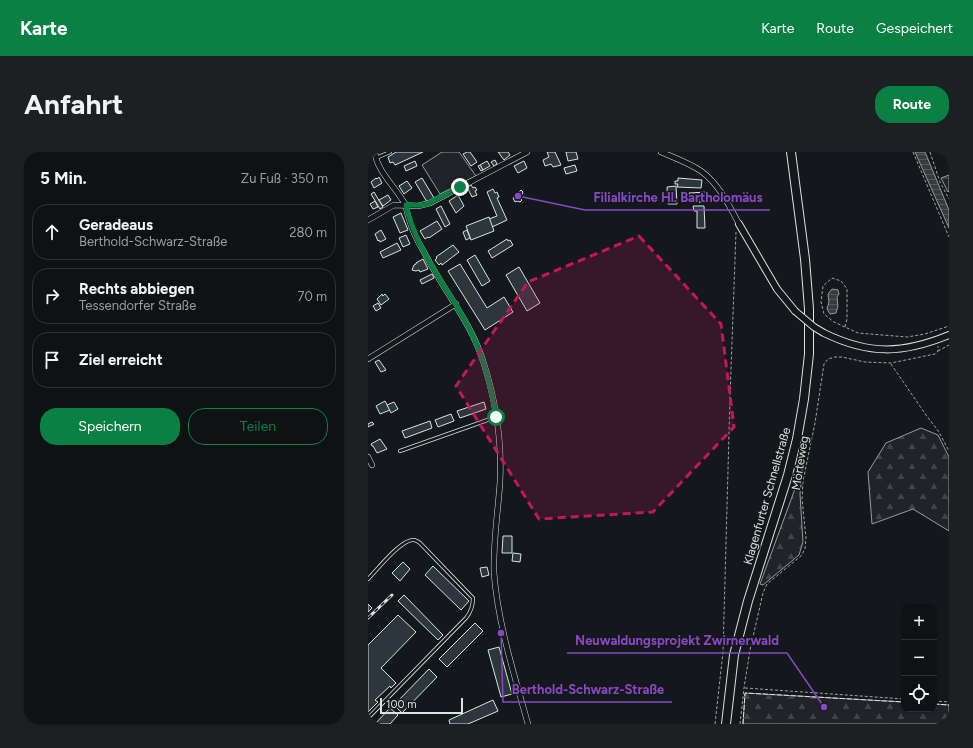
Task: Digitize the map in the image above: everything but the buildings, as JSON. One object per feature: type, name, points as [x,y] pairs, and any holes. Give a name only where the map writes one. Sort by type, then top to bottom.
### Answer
[{"type":"highway","name":"Klagenfurter Schnellstraße","points":[[726,724],[734,655],[748,601],[788,474],[797,439],[804,399],[809,354],[809,309],[805,259],[791,152]]},
{"type":"street","points":[[375,152],[375,158],[406,205],[409,219],[424,252],[470,330],[484,363],[490,383],[496,417],[500,459],[500,482],[494,550],[494,574],[502,628],[528,724]]},
{"type":"street","points":[[368,220],[394,205],[418,206],[430,203],[527,152]]},
{"type":"street","points":[[662,152],[701,171],[710,179],[721,192],[777,289],[796,311],[814,327],[851,345],[885,350],[911,347],[949,335]]},
{"type":"street","points":[[368,359],[456,304]]},
{"type":"street","points":[[368,458],[372,465]]},
{"type":"lane","points":[[375,158],[390,152]]},
{"type":"lane","points":[[400,451],[496,417]]},
{"type":"lane","points":[[368,579],[401,546],[409,541],[415,540],[420,543],[473,598],[471,612],[466,618],[368,718]]},
{"type":"path","points":[[913,152],[949,237]]},
{"type":"path","points":[[930,152],[940,182],[949,199]]},
{"type":"path","points":[[715,724],[723,652],[735,240],[737,226],[739,224]]},
{"type":"path","points":[[845,327],[847,319],[847,289],[841,281],[832,278],[823,286],[821,302],[824,314],[834,322],[858,333],[907,337],[925,334],[949,326]]},
{"type":"path","points":[[936,340],[938,351]]},
{"type":"path","name":"Mörteweg","points":[[740,724],[750,650],[767,584],[801,556],[804,549],[806,538],[802,499],[803,481],[815,423],[824,364],[828,359],[835,357],[865,362],[890,363],[930,356],[949,345]]},
{"type":"path","points":[[890,363],[939,432],[949,451]]},
{"type":"path","points":[[744,688],[901,699]]},
{"type":"path","points":[[937,701],[949,702]]},
{"type":"highlighted area","points":[[639,236],[721,324],[734,427],[653,512],[539,519],[456,386],[528,282]]},
{"type":"green space","points":[[442,152],[459,152],[476,176],[440,194],[422,165]]},
{"type":"green space","points":[[949,175],[949,191],[948,192],[941,178]]},
{"type":"green space","points":[[921,428],[938,435],[949,457],[949,531],[913,509],[872,524],[868,472],[886,443]]},
{"type":"green space","points":[[803,467],[800,494],[803,542],[799,555],[763,585],[760,584]]},
{"type":"green space","points":[[745,693],[901,702],[901,712],[937,712],[937,704],[949,705],[949,724],[743,724]]},
{"type":"shaded area","points":[[915,152],[925,152],[949,210],[949,228]]},
{"type":"shaded area","points":[[832,289],[838,290],[839,294],[837,297],[838,306],[836,313],[830,314],[827,309],[829,302],[828,294]]},
{"type":"railway","points":[[368,618],[392,595]]},
{"type":"fence","points":[[743,724],[745,693],[901,702]]},
{"type":"fence","points":[[937,704],[949,705]]},
{"type":"place","name":"Filialkirche Hl. Bartholomäus","points":[[518,196]]},
{"type":"place","name":"Berthold-Schwarz-Straße","points":[[501,633]]},
{"type":"place","name":"Neuwaldungsprojekt Zwirnerwald","points":[[824,707]]},
{"type":"route","points":[[460,187],[425,205],[406,205],[409,219],[424,252],[456,304],[477,346],[490,383],[496,417]]}]
